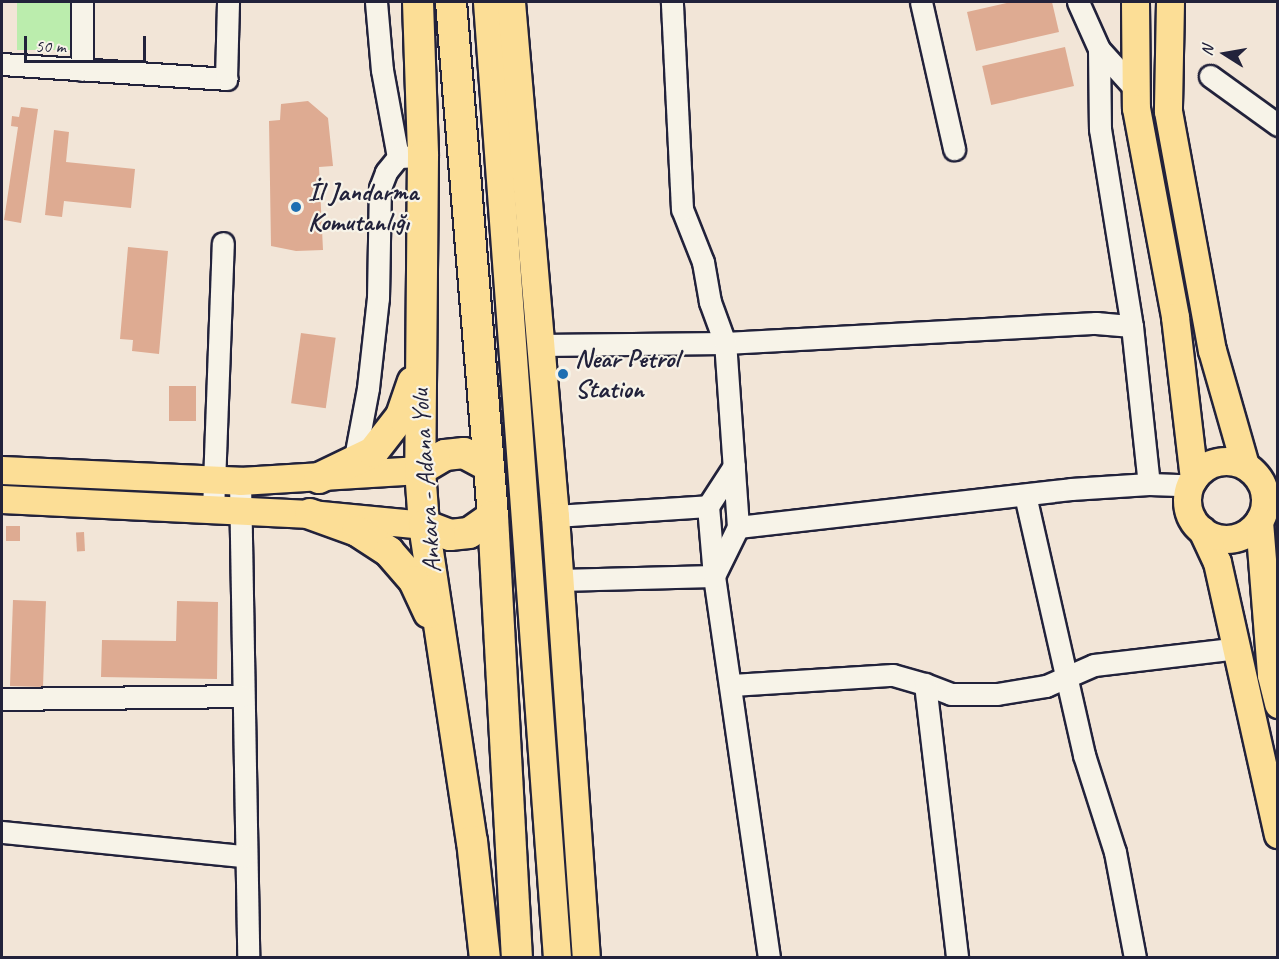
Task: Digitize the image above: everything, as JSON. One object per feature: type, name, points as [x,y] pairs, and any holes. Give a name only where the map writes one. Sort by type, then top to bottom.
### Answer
[{"type":"highway","name":"Ankara - Adana Yolu","points":[[418,2],[411,156],[420,362],[420,470],[424,525],[472,841],[485,957]]},
{"type":"highway","points":[[451,2],[493,516],[517,957]]},
{"type":"highway","points":[[319,478],[373,452],[401,416],[420,362]]},
{"type":"highway","points":[[420,470],[445,455],[464,453],[488,466]]},
{"type":"highway","points":[[310,514],[357,531],[389,552],[414,581],[441,641]]},
{"type":"highway","points":[[424,525],[450,535],[469,533],[493,516]]},
{"type":"main road","points":[[487,2],[557,957]]},
{"type":"main road","points":[[511,2],[555,516],[586,957]]},
{"type":"main road","points":[[1135,2],[1136,90],[1175,317],[1191,484],[1188,507],[1217,562],[1278,834]]},
{"type":"main road","points":[[1170,2],[1168,111],[1212,350],[1245,465]]},
{"type":"main road","points":[[1191,484],[1212,463],[1225,460],[1245,465],[1260,479],[1267,507],[1278,704]]},
{"type":"main road","points":[[2,470],[240,481],[319,478],[420,470]]},
{"type":"main road","points":[[2,499],[310,514],[424,525]]},
{"type":"main road","points":[[1202,530],[1220,538],[1237,538],[1267,507]]},
{"type":"main road","points":[[526,519],[555,516]]},
{"type":"main road","points":[[531,582],[559,580]]},
{"type":"street","points":[[82,2],[82,69]]},
{"type":"street","points":[[2,64],[226,79],[228,2]]},
{"type":"street","points":[[354,463],[368,388],[378,298],[380,188],[386,172],[411,156],[382,70],[376,2]]},
{"type":"street","points":[[672,2],[682,209],[703,262],[711,302],[725,343],[738,527],[714,576]]},
{"type":"street","points":[[921,2],[954,149]]},
{"type":"street","points":[[1078,2],[1099,50],[1136,90]]},
{"type":"street","points":[[1099,50],[1101,129],[1132,326],[1149,484]]},
{"type":"street","points":[[1210,76],[1278,124]]},
{"type":"street","points":[[223,243],[213,480],[226,511],[242,696],[248,957]]},
{"type":"street","points":[[539,345],[725,343],[1096,323],[1132,326]]},
{"type":"street","points":[[734,466],[708,506],[714,576],[732,684],[769,957]]},
{"type":"street","points":[[226,511],[240,481]]},
{"type":"street","points":[[738,527],[1025,495],[1149,484],[1191,484]]},
{"type":"street","points":[[1025,495],[1084,755],[1115,852],[1135,957]]},
{"type":"street","points":[[555,516],[708,506]]},
{"type":"street","points":[[559,580],[714,576]]},
{"type":"street","points":[[732,684],[892,675],[926,684],[951,694],[997,694],[1046,687],[1094,665],[1238,648]]},
{"type":"street","points":[[926,684],[957,957]]},
{"type":"street","points":[[2,699],[242,696]]},
{"type":"street","points":[[2,832],[244,856]]},
{"type":"green space","points":[[17,2],[71,2],[71,50],[17,50]]},
{"type":"building","points":[[1011,2],[1052,2],[1059,32],[976,51],[967,12]]},
{"type":"building","points":[[1065,47],[1074,86],[991,105],[982,66]]},
{"type":"building","name":"İl Jandarma Komutanlığı","points":[[308,101],[328,118],[333,166],[319,167],[323,250],[296,251],[271,246],[269,121],[280,120],[281,104]]},
{"type":"building","points":[[21,107],[38,109],[21,223],[4,220],[18,127],[11,126],[12,116],[19,117]]},
{"type":"building","points":[[54,130],[69,132],[66,162],[135,169],[131,208],[64,201],[62,217],[45,215]]},
{"type":"building","points":[[128,247],[168,251],[159,354],[132,351],[133,340],[120,339]]},
{"type":"building","points":[[301,333],[336,338],[326,408],[291,403]]},
{"type":"building","points":[[169,386],[196,386],[196,421],[169,421]]},
{"type":"building","points":[[6,526],[20,526],[20,541],[6,541]]},
{"type":"building","points":[[76,532],[84,532],[85,551],[77,551]]},
{"type":"building","points":[[13,600],[46,601],[43,687],[10,686]]},
{"type":"building","points":[[177,601],[218,602],[217,679],[101,677],[102,640],[176,641]]},
{"type":"place","name":"İl Jandarma Komutanlığı","points":[[296,207]]},
{"type":"place","name":"Near Petrol Station","points":[[563,374]]}]
